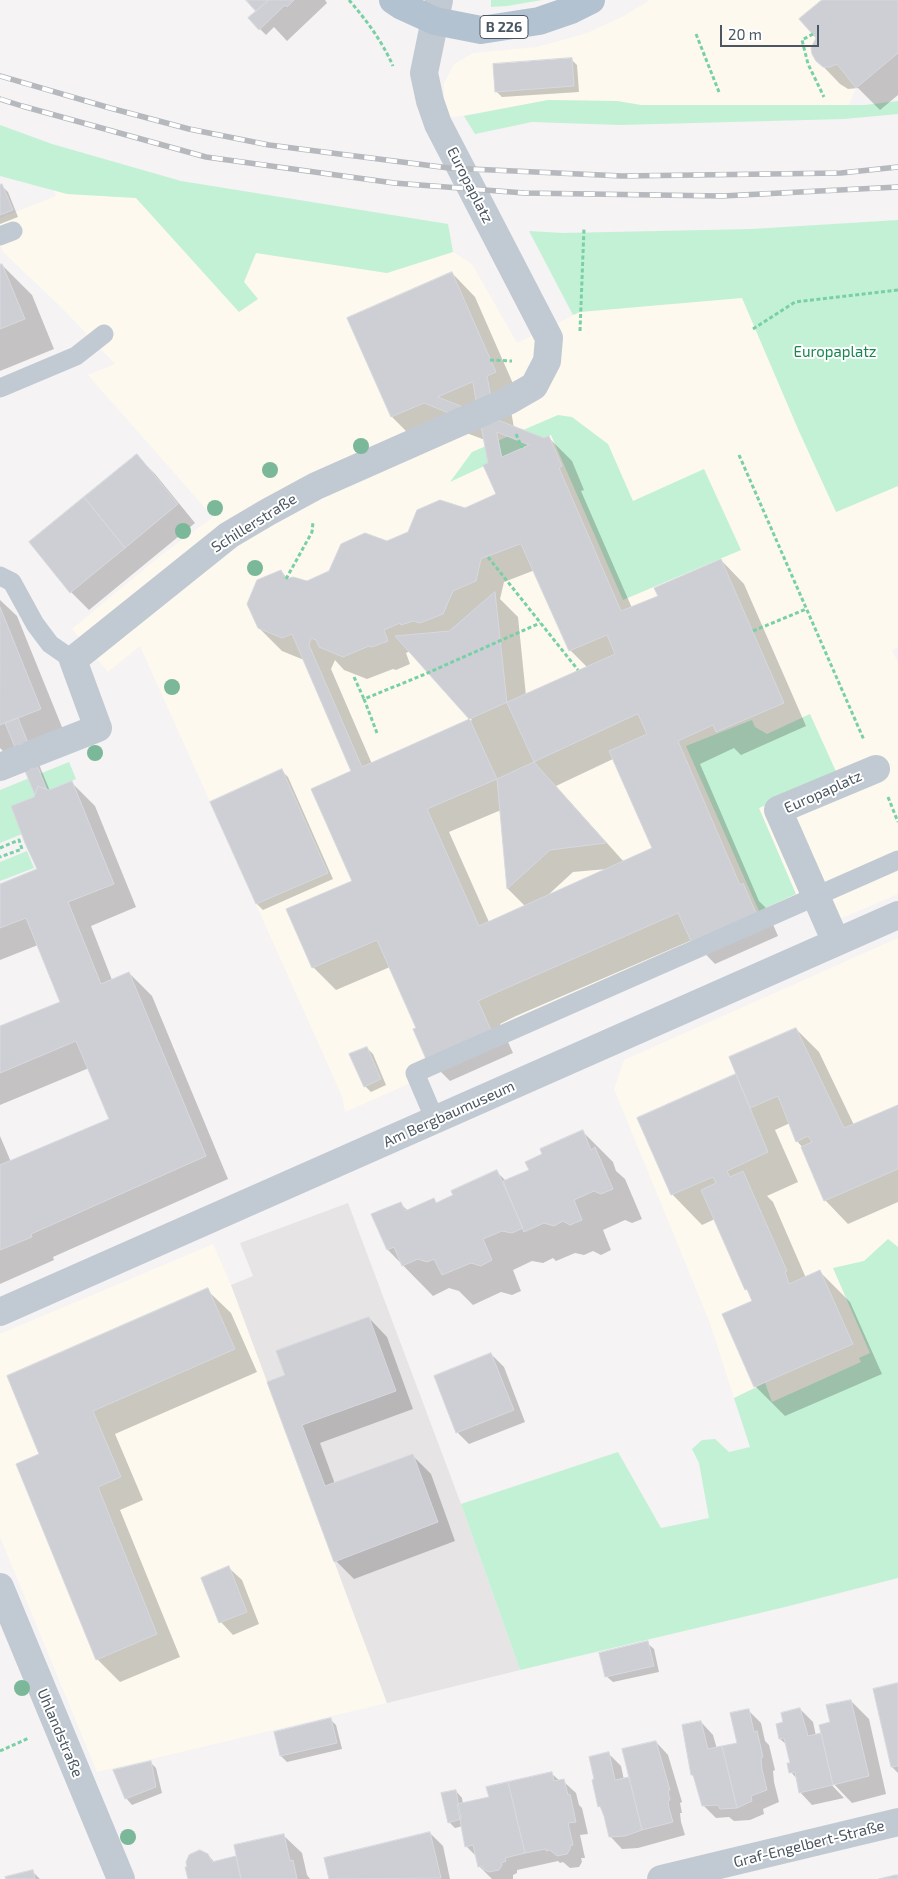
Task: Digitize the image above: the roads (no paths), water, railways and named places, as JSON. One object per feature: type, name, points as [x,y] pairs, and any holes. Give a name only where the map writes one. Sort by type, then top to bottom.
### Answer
[{"type":"main road","name":"B 226","points":[[393,0],[402,6],[437,10],[481,30],[539,21],[571,10],[591,0]]},
{"type":"street","name":"Europaplatz","points":[[437,10],[424,73],[430,101],[438,124],[549,338],[547,361]]},
{"type":"street","name":"Schillerstraße","points":[[74,660],[229,535],[316,486],[508,400],[534,386],[547,361]]},
{"type":"street","points":[[17,760],[98,728],[74,660]]},
{"type":"street","name":"Europaplatz","points":[[836,942],[778,810],[876,768]]},
{"type":"street","name":"Am Bergbaumuseum","points":[[0,1312],[898,914]]},
{"type":"street","name":"Uhlandstraße","points":[[0,1587],[120,1879]]},
{"type":"street","name":"Graf-Engelbert-Straße","points":[[661,1879],[739,1870],[898,1822]]},
{"type":"lane","points":[[0,388],[76,356],[104,334]]},
{"type":"lane","points":[[0,576],[12,582],[35,624],[50,644],[74,660]]},
{"type":"lane","points":[[434,1120],[415,1073],[898,860]]},
{"type":"railway","points":[[0,76],[189,129],[269,145],[449,168],[622,176],[841,173],[898,167]]},
{"type":"railway","points":[[0,99],[206,157],[394,183],[524,193],[722,196],[898,187]]}]
